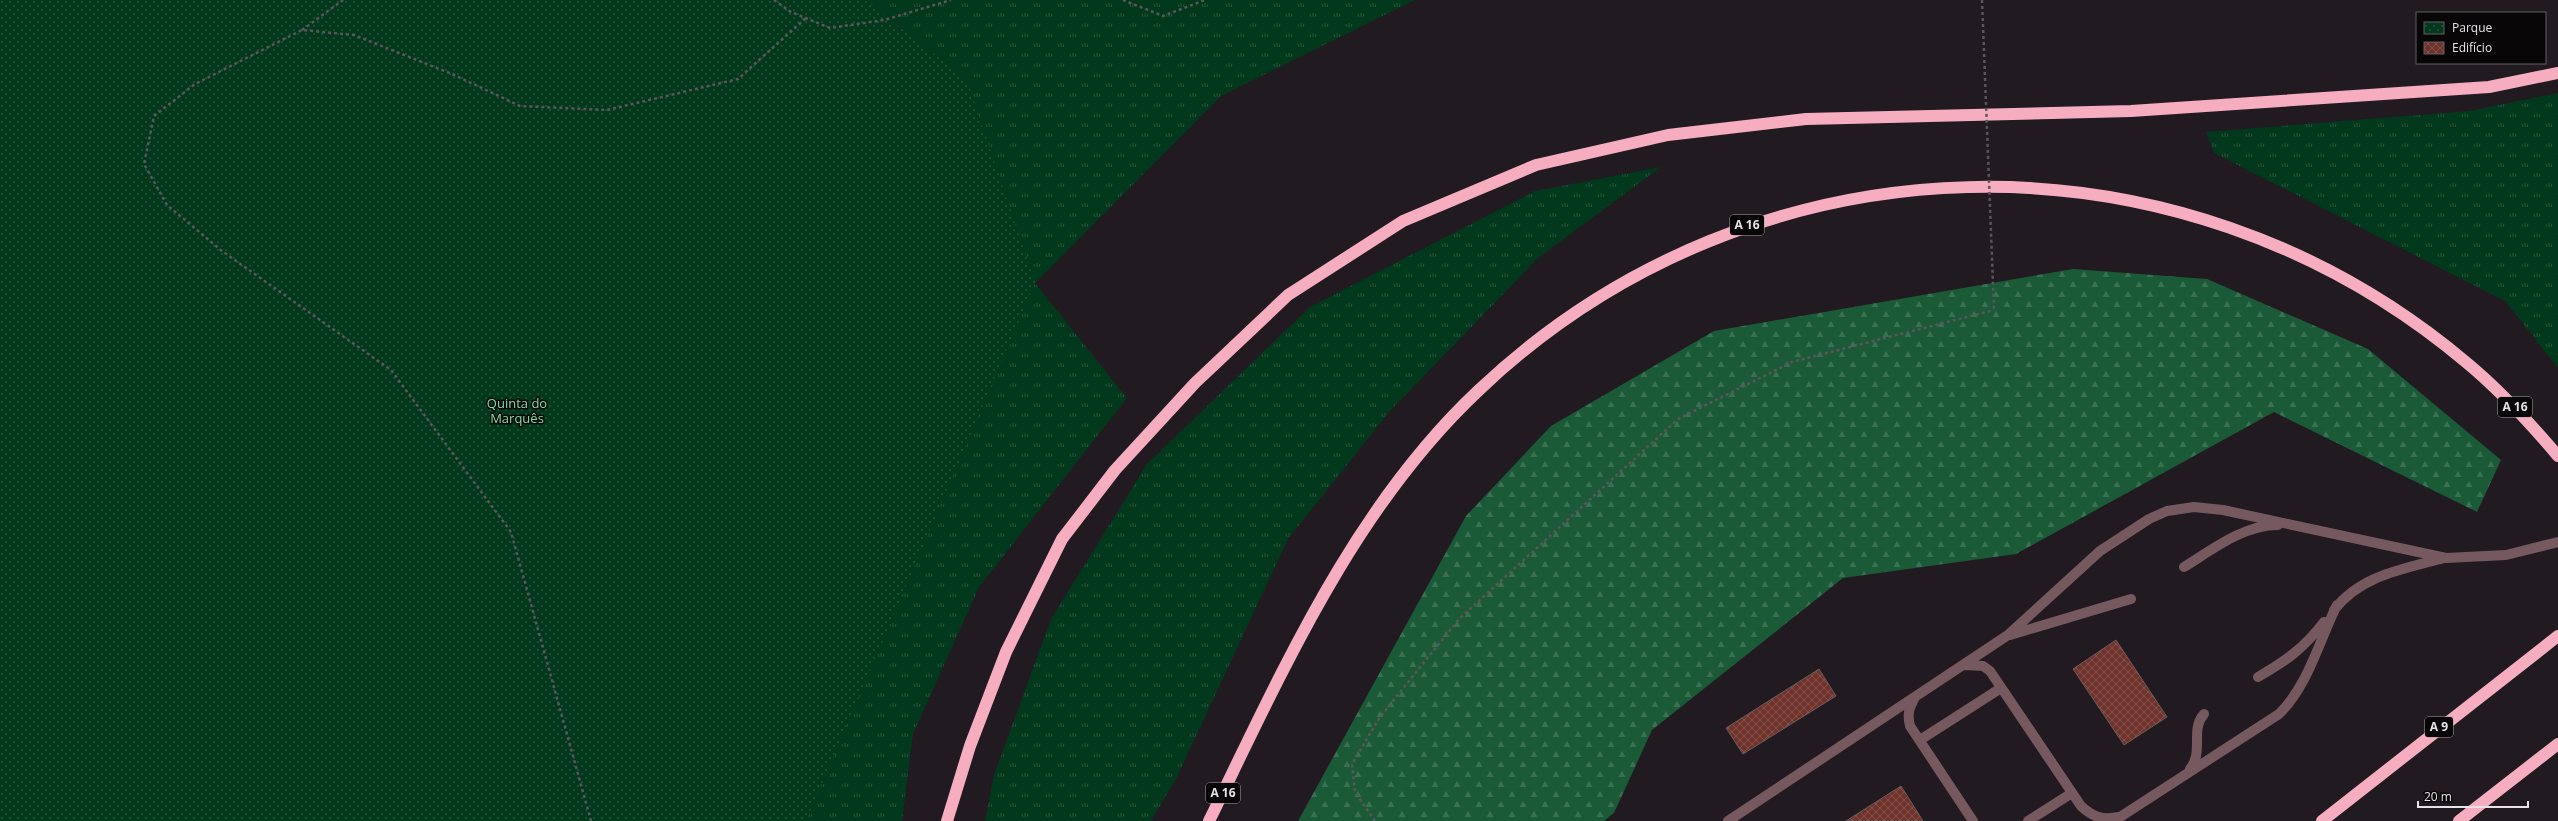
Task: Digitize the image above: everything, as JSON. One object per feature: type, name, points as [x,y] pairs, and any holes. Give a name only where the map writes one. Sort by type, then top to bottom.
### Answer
[{"type":"highway","points":[[947,821],[970,746],[1006,652],[1062,539],[1115,470],[1195,383],[1288,295],[1403,221],[1536,165],[1668,135],[1806,119],[2131,111],[2489,87],[2558,73]]},
{"type":"highway","name":"A 16","points":[[1210,821],[1301,639],[1338,571],[1380,505],[1428,443],[1478,390],[1539,338],[1600,296],[1668,257],[1742,227],[1811,206],[1884,193],[1961,186],[2041,188],[2118,198],[2195,217],[2266,241],[2337,274],[2404,315],[2467,362],[2521,413],[2558,456]]},
{"type":"highway","name":"A 9","points":[[2322,821],[2558,636]]},
{"type":"highway","points":[[2459,821],[2558,744]]},
{"type":"lane","points":[[1728,821],[2008,635],[2100,551],[2149,518],[2168,511],[2194,507],[2223,510],[2446,558]]},
{"type":"lane","points":[[2184,567],[2235,536],[2270,525],[2292,525]]},
{"type":"lane","points":[[2258,678],[2291,658],[2308,644],[2337,605],[2366,582],[2393,572],[2446,558],[2506,555],[2558,542]]},
{"type":"lane","points":[[2008,635],[2131,599]]},
{"type":"lane","points":[[1963,665],[1983,666],[1990,671],[2072,793],[2091,815],[2104,819],[2118,819],[2279,714],[2290,703],[2299,688],[2337,605]]},
{"type":"lane","points":[[1920,740],[2001,688]]},
{"type":"lane","points":[[1916,696],[1909,707],[1908,718],[1910,726],[1973,821]]},
{"type":"lane","points":[[2186,774],[2196,760],[2197,725],[2204,714]]},
{"type":"lane","points":[[2028,821],[2072,793]]},
{"type":"path","points":[[343,0],[302,30],[195,84],[154,116],[144,164],[166,205],[222,250],[391,370],[510,532],[591,821]]},
{"type":"path","points":[[774,0],[791,12],[830,28],[884,20],[952,0]]},
{"type":"path","points":[[1123,0],[1163,16],[1205,0]]},
{"type":"path","points":[[1376,821],[1355,792],[1352,764],[1380,717],[1459,619],[1678,419],[1792,362],[1994,310],[1982,0]]},
{"type":"path","points":[[302,30],[354,35],[452,74],[520,106],[608,110],[738,79],[806,18]]},
{"type":"green space","name":"Quinta do Marquês","points":[[0,0],[967,80],[865,0],[1415,0],[1221,96],[1035,283],[1127,398],[979,587],[913,734],[902,821],[0,821]]},
{"type":"green space","name":"Quinta do Marquês","points":[[0,0],[865,0],[967,80],[1035,283],[806,821],[0,821]]},
{"type":"green space","points":[[2558,93],[2558,368],[2505,301],[2214,153],[2206,132],[2469,111]]},
{"type":"green space","points":[[1661,167],[1538,258],[1389,412],[1288,539],[1176,779],[1151,821],[985,821],[994,775],[1051,619],[1147,464],[1310,307],[1535,191]]},
{"type":"green space","points":[[2073,269],[2207,279],[2368,349],[2501,460],[2477,512],[2274,412],[2016,554],[1843,578],[1652,730],[1614,813],[1604,821],[1298,821],[1466,516],[1551,426],[1714,331]]},
{"type":"building","points":[[2116,640],[2167,717],[2124,745],[2073,669]]},
{"type":"building","points":[[1819,669],[1836,696],[1743,754],[1726,728]]},
{"type":"building","points":[[1901,786],[1923,821],[1846,821]]}]
